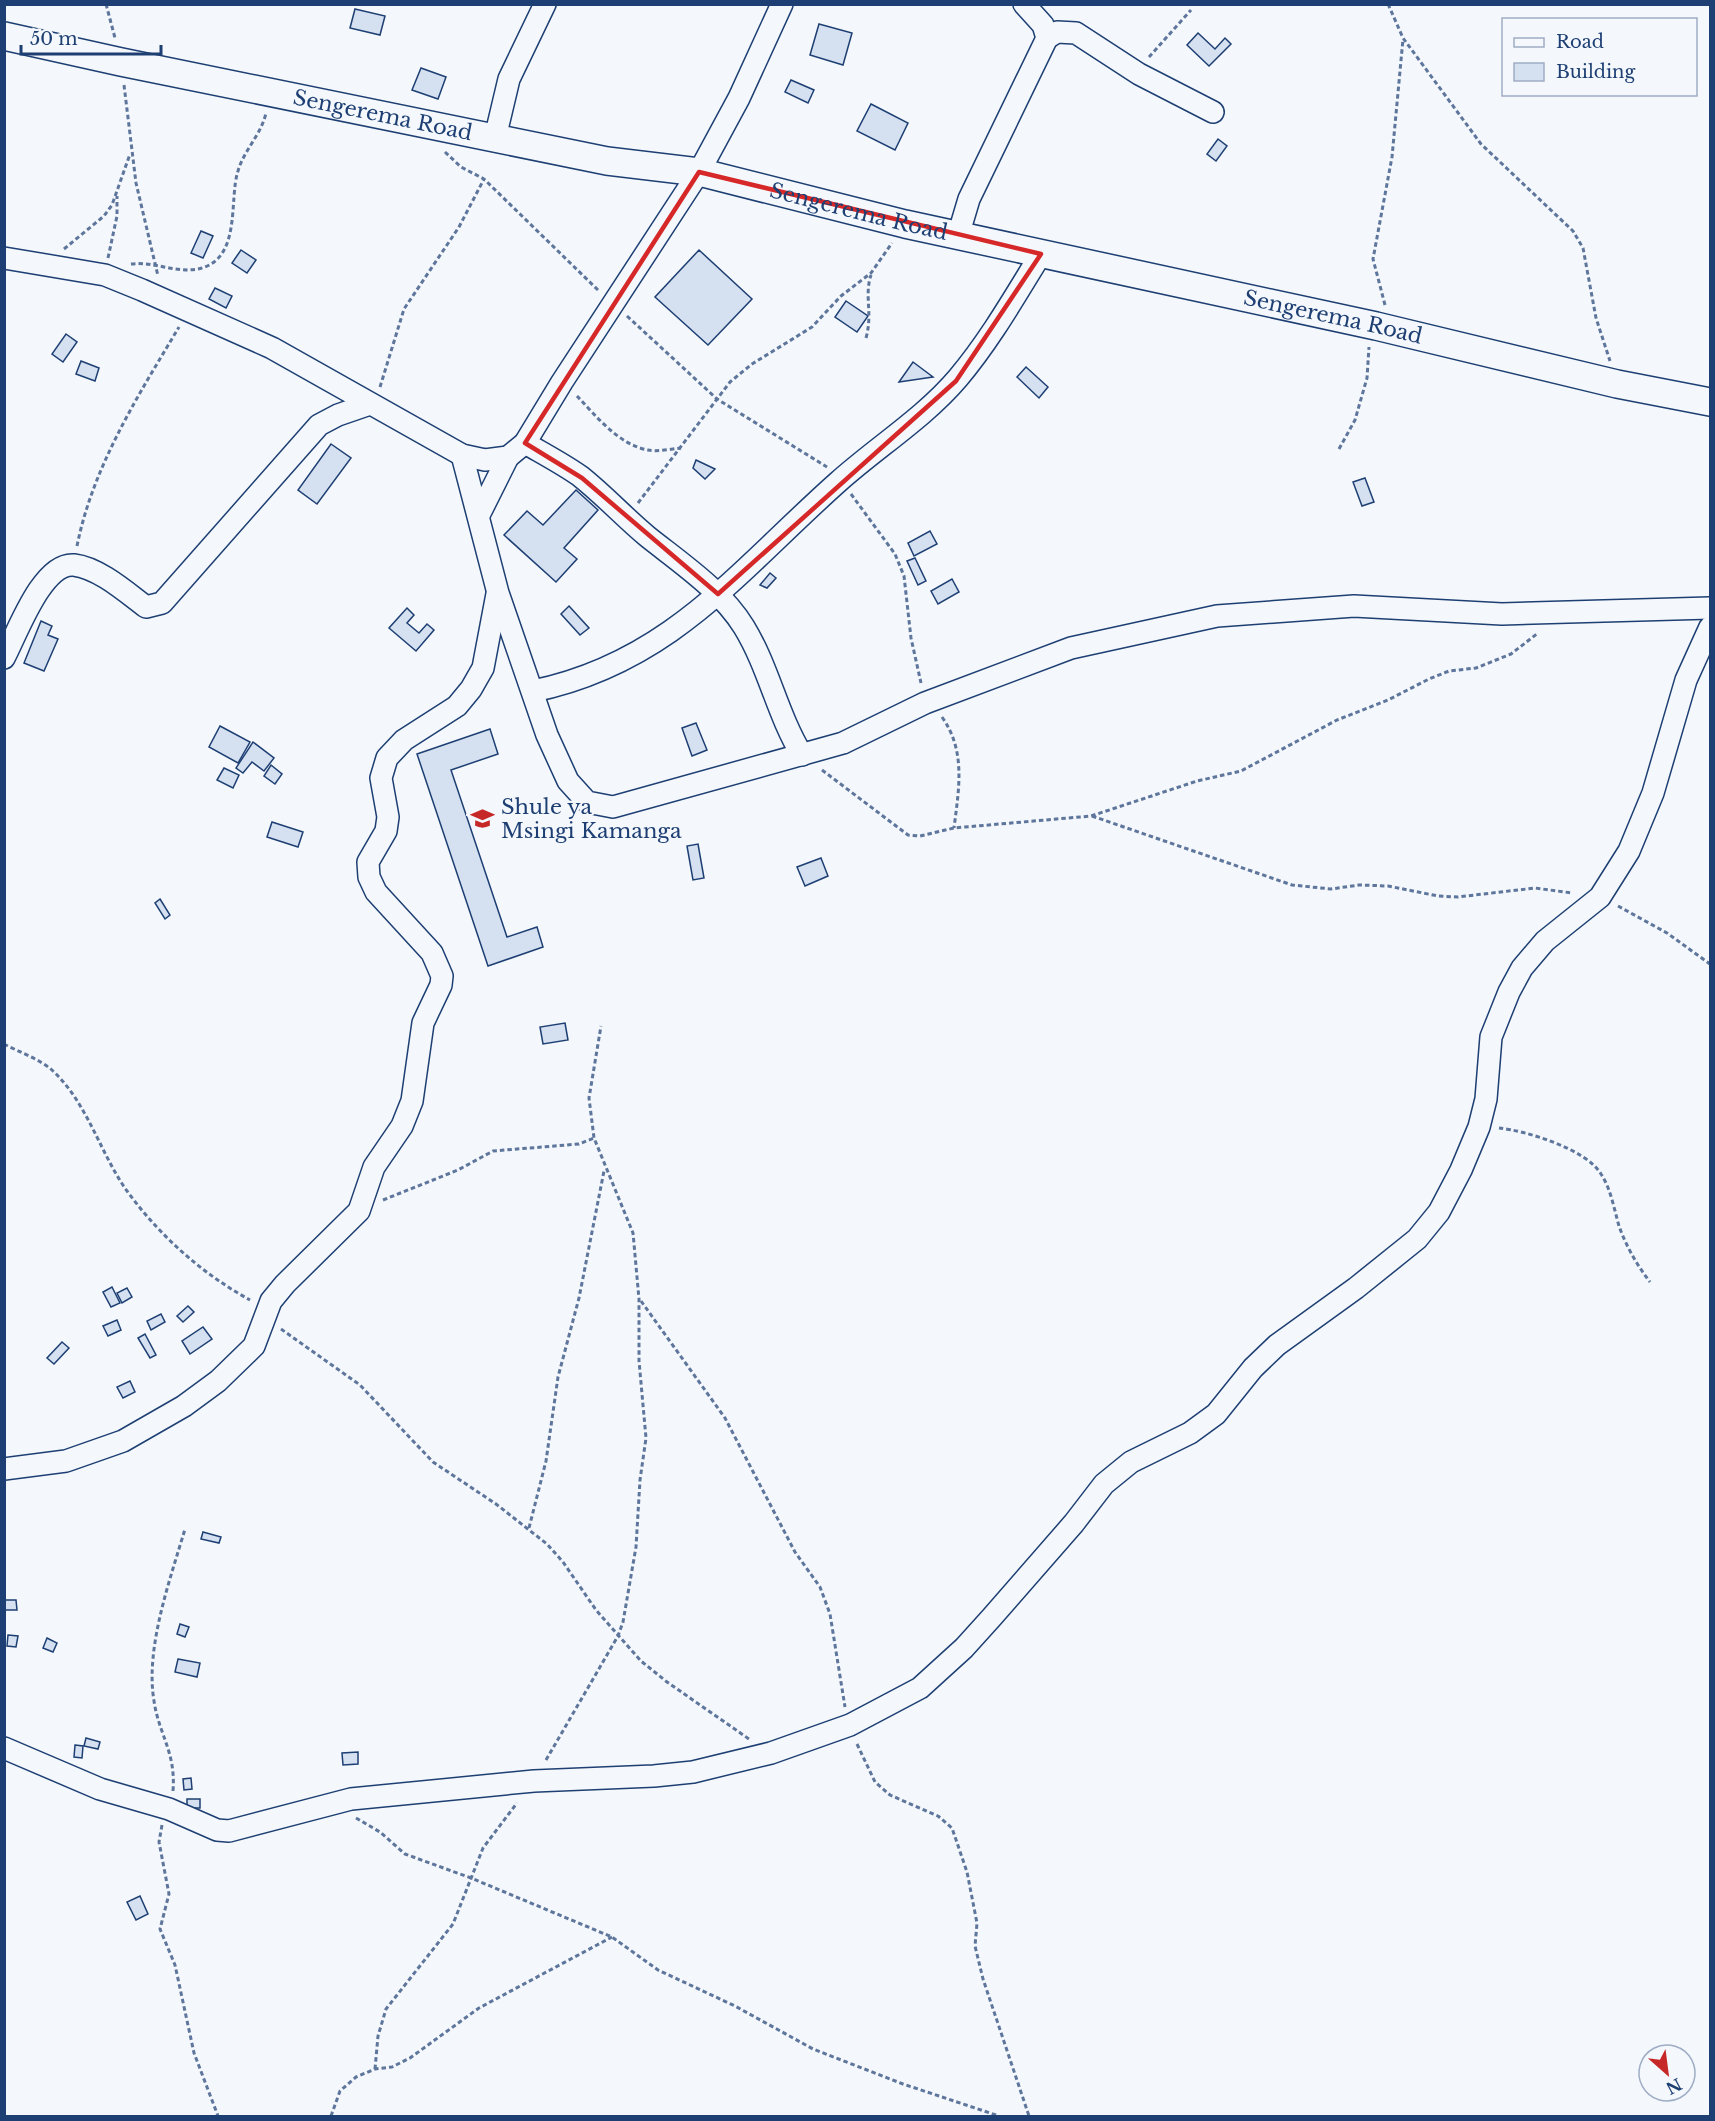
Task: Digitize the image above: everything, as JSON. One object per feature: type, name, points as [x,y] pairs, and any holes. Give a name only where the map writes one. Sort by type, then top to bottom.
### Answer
[{"type":"main road","name":"Sengerema Road","points":[[4,36],[269,93],[607,161],[699,172],[905,224],[1382,328],[1617,384],[1710,402]]},
{"type":"street","points":[[495,138],[509,79],[545,4]]},
{"type":"street","points":[[479,515],[508,457],[525,443],[562,382],[699,172],[739,98],[782,4]]},
{"type":"street","points":[[1024,4],[1043,25],[1047,38]]},
{"type":"street","points":[[958,236],[969,199],[1047,38],[1057,32],[1076,33],[1139,74],[1213,112]]},
{"type":"street","points":[[533,691],[570,684],[631,658],[690,618],[718,594],[840,480],[919,417],[956,381],[997,326],[1041,254]]},
{"type":"street","points":[[4,258],[46,263],[105,275],[272,348],[462,454],[485,460],[508,457]]},
{"type":"street","points":[[4,658],[31,603],[48,576],[59,567],[73,565],[89,570],[146,607],[162,603],[319,425],[338,415],[370,404]]},
{"type":"street","points":[[525,443],[582,478],[627,519],[718,594],[742,624],[758,650],[779,709],[802,755]]},
{"type":"street","points":[[462,454],[498,593],[547,735],[567,781],[587,802],[613,807],[843,743],[925,703],[1071,648],[1217,616],[1353,606],[1502,615],[1710,608]]},
{"type":"street","points":[[4,1469],[66,1461],[123,1441],[184,1406],[218,1381],[254,1346],[285,1284],[359,1211],[374,1167],[402,1126],[412,1101],[423,1023],[441,985],[442,976],[432,952],[376,892],[369,877],[368,862],[386,831],[388,817],[381,778],[387,758],[404,740],[457,705],[471,689],[483,668],[498,593]]},
{"type":"street","points":[[4,1748],[100,1789],[169,1809],[217,1830],[229,1831],[331,1804],[381,1796],[534,1781],[693,1772],[771,1753],[850,1725],[920,1688],[971,1640],[1074,1523],[1104,1484],[1131,1462],[1190,1433],[1216,1414],[1253,1368],[1277,1345],[1417,1239],[1438,1212],[1461,1170],[1479,1127],[1486,1099],[1491,1037],[1509,992],[1522,968],[1545,941],[1600,897],[1629,851],[1653,793],[1686,680],[1710,627]]},
{"type":"path","points":[[106,4],[122,62],[130,152],[141,214],[164,301]]},
{"type":"path","points":[[1389,4],[1403,38],[1481,144],[1573,231],[1583,248],[1596,318],[1617,384]]},
{"type":"path","points":[[1139,74],[1150,54],[1191,10]]},
{"type":"path","points":[[1339,449],[1355,420],[1367,378],[1366,356],[1382,328],[1385,295],[1373,259],[1392,157],[1403,38]]},
{"type":"path","points":[[155,265],[204,268],[220,253],[233,222],[238,170],[264,123],[269,93]]},
{"type":"path","points":[[441,148],[461,167],[484,179],[717,399],[829,468],[840,480],[895,554],[904,576],[911,638],[925,703],[942,717],[957,744],[958,796],[954,828]]},
{"type":"path","points":[[46,263],[104,216],[117,194],[130,152]]},
{"type":"path","points":[[370,404],[384,381],[404,309],[459,227],[484,179]]},
{"type":"path","points":[[105,275],[117,216],[117,194]]},
{"type":"path","points":[[627,519],[740,372],[812,327],[841,296],[871,273],[905,224]]},
{"type":"path","points":[[866,338],[870,324],[868,290],[871,273]]},
{"type":"path","points":[[73,565],[82,519],[124,419],[188,312]]},
{"type":"path","points":[[562,382],[624,440],[650,451],[681,448]]},
{"type":"path","points":[[802,755],[908,835],[931,835],[954,828],[1091,816],[1197,782],[1241,771],[1337,720],[1388,700],[1449,670],[1476,668],[1511,654],[1563,614]]},
{"type":"path","points":[[1091,816],[1292,885],[1331,889],[1359,885],[1388,886],[1438,896],[1458,897],[1535,888],[1600,897],[1639,917],[1710,963]]},
{"type":"path","points":[[375,2069],[378,2036],[386,2009],[453,1924],[483,1848],[534,1781],[618,1636],[623,1623],[636,1547],[640,1480],[646,1454],[639,1360],[639,1299],[633,1233],[604,1169],[594,1138],[589,1098],[601,1026]]},
{"type":"path","points":[[4,1044],[52,1069],[77,1100],[127,1190],[173,1244],[265,1320],[360,1385],[433,1462],[529,1529],[563,1562],[618,1636],[667,1682],[771,1753]]},
{"type":"path","points":[[1479,1127],[1502,1128],[1544,1138],[1591,1162],[1602,1174],[1620,1228],[1636,1264],[1650,1282]]},
{"type":"path","points":[[359,1211],[403,1190],[458,1170],[493,1151],[579,1144],[594,1138]]},
{"type":"path","points":[[529,1529],[546,1461],[558,1377],[579,1298],[604,1169]]},
{"type":"path","points":[[639,1299],[725,1418],[795,1552],[820,1587],[830,1614],[842,1698],[861,1756],[875,1782],[890,1794],[938,1816],[952,1828],[967,1872],[977,1923],[975,1946],[983,1979],[1029,2116]]},
{"type":"path","points":[[185,1529],[165,1600],[153,1665],[154,1702],[172,1756],[174,1779],[169,1809],[160,1830],[159,1842],[169,1894],[160,1929],[175,1965],[194,2053],[218,2116]]},
{"type":"path","points":[[331,1804],[380,1832],[405,1854],[471,1878],[612,1937],[658,1970],[735,2006],[813,2049],[903,2084],[999,2116]]},
{"type":"path","points":[[331,2116],[340,2091],[356,2077],[375,2069],[393,2067],[410,2058],[479,2008],[612,1937]]},
{"type":"highlighted area","points":[[699,172],[1041,254],[956,381],[718,594],[582,478],[525,443]]},
{"type":"building","points":[[355,9],[385,16],[380,35],[350,28]]},
{"type":"building","points":[[819,24],[852,33],[843,65],[810,55]]},
{"type":"building","points":[[1198,33],[1215,49],[1225,38],[1231,44],[1209,66],[1187,45]]},
{"type":"building","points":[[421,68],[446,77],[438,99],[412,90]]},
{"type":"building","points":[[791,80],[814,90],[808,103],[785,92]]},
{"type":"building","points":[[871,104],[908,123],[895,150],[857,131]]},
{"type":"building","points":[[1218,139],[1227,146],[1216,161],[1207,154]]},
{"type":"building","points":[[201,231],[213,236],[203,258],[191,253]]},
{"type":"building","points":[[241,250],[256,260],[247,273],[232,263]]},
{"type":"building","points":[[699,250],[752,299],[708,345],[655,297]]},
{"type":"building","points":[[215,288],[232,296],[226,308],[209,299]]},
{"type":"building","points":[[846,301],[868,316],[857,332],[835,317]]},
{"type":"building","points":[[66,334],[77,342],[63,362],[52,354]]},
{"type":"building","points":[[81,361],[99,368],[95,381],[76,374]]},
{"type":"building","points":[[913,362],[933,377],[899,382]]},
{"type":"building","points":[[1026,367],[1048,387],[1039,398],[1017,377]]},
{"type":"building","points":[[331,444],[351,458],[317,504],[298,490]]},
{"type":"building","points":[[696,460],[715,469],[705,479],[693,468]]},
{"type":"building","points":[[1365,478],[1374,502],[1362,506],[1353,482]]},
{"type":"building","points":[[576,490],[598,510],[564,548],[577,559],[556,582],[504,535],[527,511],[543,525]]},
{"type":"building","points":[[930,531],[937,544],[914,556],[908,543]]},
{"type":"building","points":[[915,558],[926,581],[918,585],[907,561]]},
{"type":"building","points":[[770,573],[776,578],[767,588],[760,585]]},
{"type":"building","points":[[952,579],[959,592],[938,604],[931,591]]},
{"type":"building","points":[[569,606],[589,628],[580,635],[561,614]]},
{"type":"building","points":[[407,608],[414,615],[407,623],[419,633],[427,624],[434,630],[416,651],[389,628]]},
{"type":"building","points":[[41,621],[52,626],[48,635],[58,639],[44,671],[24,663]]},
{"type":"building","points":[[696,723],[707,750],[692,756],[682,728]]},
{"type":"building","points":[[220,726],[250,742],[238,763],[209,747]]},
{"type":"building","points":[[490,729],[498,754],[451,770],[507,937],[537,927],[543,947],[488,966],[417,754]]},
{"type":"building","points":[[253,742],[274,758],[264,771],[252,762],[243,773],[236,768]]},
{"type":"building","points":[[271,765],[282,774],[275,784],[264,776]]},
{"type":"building","points":[[224,768],[239,775],[233,788],[217,780]]},
{"type":"building","points":[[272,822],[303,832],[298,847],[267,837]]},
{"type":"building","points":[[698,844],[704,878],[693,880],[687,846]]},
{"type":"building","points":[[821,858],[828,876],[805,886],[797,867]]},
{"type":"building","points":[[160,899],[170,915],[165,919],[155,903]]},
{"type":"building","points":[[565,1023],[568,1040],[543,1044],[540,1027]]},
{"type":"building","points":[[112,1287],[120,1303],[111,1307],[103,1292]]},
{"type":"building","points":[[127,1288],[132,1297],[122,1303],[117,1293]]},
{"type":"building","points":[[188,1306],[194,1312],[183,1322],[177,1316]]},
{"type":"building","points":[[161,1314],[165,1322],[151,1330],[147,1321]]},
{"type":"building","points":[[117,1320],[121,1330],[108,1336],[103,1326]]},
{"type":"building","points":[[203,1327],[212,1339],[190,1354],[182,1341]]},
{"type":"building","points":[[145,1334],[156,1355],[150,1358],[138,1338]]},
{"type":"building","points":[[62,1342],[69,1348],[54,1364],[47,1358]]},
{"type":"building","points":[[130,1381],[135,1392],[123,1398],[117,1387]]},
{"type":"building","points":[[203,1532],[221,1537],[219,1543],[201,1539]]},
{"type":"building","points":[[4,1600],[16,1600],[17,1610],[4,1610]]},
{"type":"building","points":[[180,1624],[189,1627],[185,1637],[177,1634]]},
{"type":"building","points":[[8,1635],[18,1636],[16,1647],[7,1646]]},
{"type":"building","points":[[47,1638],[57,1643],[53,1652],[43,1648]]},
{"type":"building","points":[[178,1659],[200,1663],[197,1677],[175,1672]]},
{"type":"building","points":[[86,1738],[100,1742],[98,1749],[84,1746]]},
{"type":"building","points":[[75,1745],[83,1746],[82,1758],[74,1757]]},
{"type":"building","points":[[358,1752],[358,1764],[343,1765],[342,1753]]},
{"type":"building","points":[[191,1778],[192,1789],[184,1790],[183,1779]]},
{"type":"building","points":[[187,1799],[200,1799],[200,1808],[187,1808]]},
{"type":"building","points":[[140,1896],[148,1914],[136,1920],[127,1902]]},
{"type":"place","name":"Shule ya Msingi Kamanga","points":[[483,819]]}]
